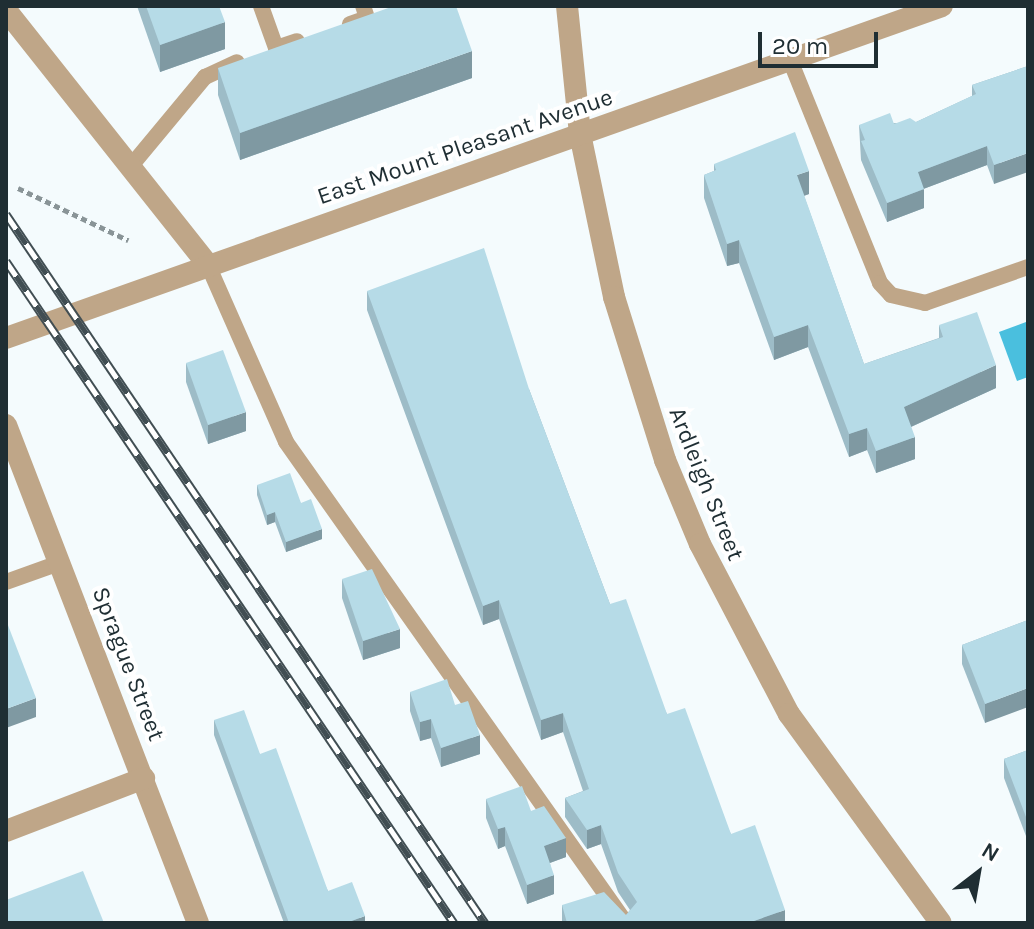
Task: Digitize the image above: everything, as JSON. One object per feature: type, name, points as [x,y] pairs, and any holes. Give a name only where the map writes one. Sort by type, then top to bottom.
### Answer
[{"type":"street","name":"Ardleigh Street","points":[[567,6],[580,134],[594,215],[637,378],[700,544],[789,714],[941,923]]},
{"type":"street","name":"East Mount Pleasant Avenue","points":[[6,338],[942,6]]},
{"type":"street","points":[[6,10],[208,265]]},
{"type":"street","name":"Sprague Street","points":[[6,425],[62,562],[198,923]]},
{"type":"street","points":[[6,831],[144,778]]},
{"type":"lane","points":[[261,6],[276,48]]},
{"type":"lane","points":[[131,166],[205,77],[329,30],[365,12],[389,10]]},
{"type":"lane","points":[[790,60],[880,283],[891,295],[925,303],[1028,267]]},
{"type":"lane","points":[[208,265],[286,442],[626,923]]},
{"type":"lane","points":[[6,582],[62,562]]},
{"type":"path","points":[[18,188],[128,240]]},
{"type":"water","points":[[1026,322],[1028,377],[1017,381],[999,332]]},
{"type":"building","points":[[146,6],[219,6],[225,22],[160,45]]},
{"type":"building","points":[[394,6],[456,6],[472,51],[240,133],[218,68]]},
{"type":"building","points":[[1028,66],[1028,153],[994,165],[987,146],[918,172],[924,189],[887,203],[861,141],[865,140],[859,125],[890,113],[894,124],[910,118],[916,122],[976,94],[972,85]]},
{"type":"building","points":[[795,132],[809,171],[797,175],[864,364],[943,337],[939,325],[977,312],[996,365],[904,407],[915,437],[876,451],[867,428],[849,434],[808,325],[774,337],[739,240],[727,244],[704,175],[716,170],[714,164]]},
{"type":"building","points":[[484,248],[529,389],[610,604],[626,599],[667,714],[685,708],[731,834],[755,825],[785,910],[748,923],[567,923],[562,905],[604,892],[626,915],[637,902],[618,873],[601,825],[587,830],[565,798],[589,789],[563,713],[541,720],[499,600],[483,606],[367,291]]},
{"type":"building","points":[[223,350],[246,412],[208,425],[186,363]]},
{"type":"building","points":[[290,473],[301,503],[311,499],[322,529],[286,542],[275,512],[267,515],[257,485]]},
{"type":"building","points":[[372,569],[400,629],[363,641],[342,579]]},
{"type":"building","points":[[6,620],[36,698],[6,709]]},
{"type":"building","points":[[1028,620],[1028,688],[985,704],[962,645]]},
{"type":"building","points":[[447,679],[455,705],[468,701],[480,735],[441,748],[431,719],[420,722],[410,692]]},
{"type":"building","points":[[244,710],[260,754],[276,748],[328,891],[352,882],[365,916],[346,923],[289,923],[214,720]]},
{"type":"building","points":[[1028,750],[1028,817],[1026,817],[1004,759]]},
{"type":"building","points":[[522,786],[531,811],[544,806],[566,838],[544,846],[554,875],[527,885],[505,827],[498,829],[486,799]]},
{"type":"building","points":[[83,871],[104,923],[6,923],[6,900]]},
{"type":"railway","points":[[6,214],[485,923]]},
{"type":"railway","points":[[6,261],[454,923]]}]
